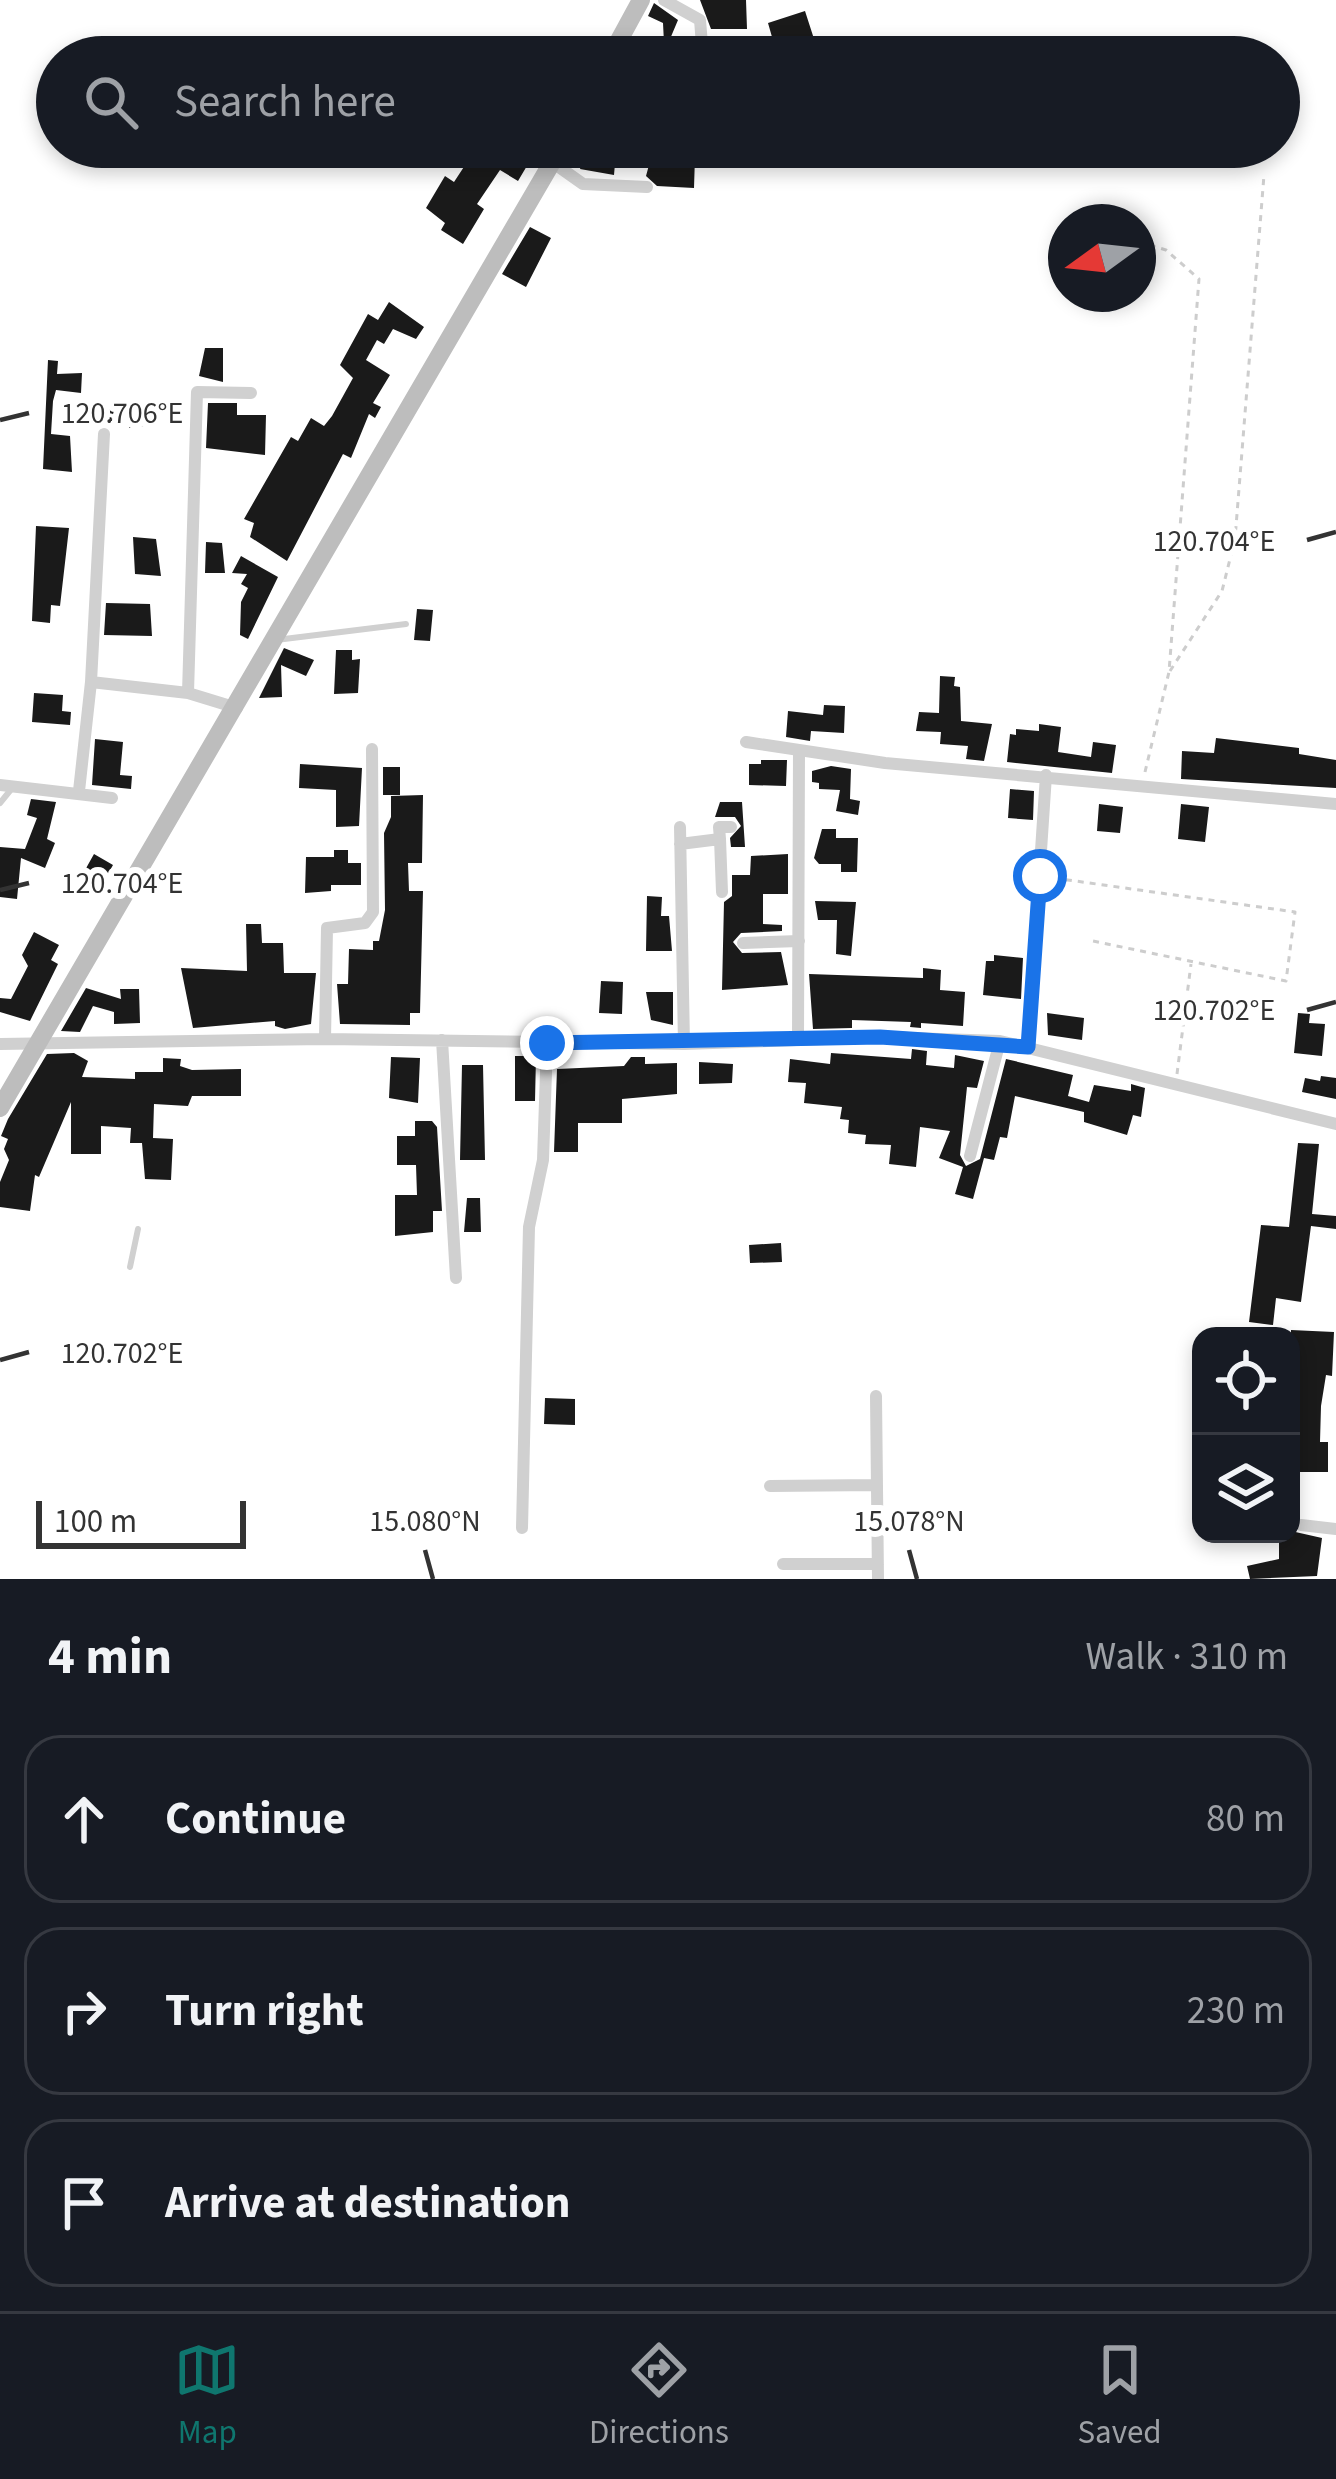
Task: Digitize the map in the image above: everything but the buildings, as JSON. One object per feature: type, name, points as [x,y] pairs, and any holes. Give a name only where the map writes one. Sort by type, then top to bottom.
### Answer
[{"type":"main road","points":[[621,36],[640,0]]},
{"type":"main road","points":[[0,1108],[548,168]]},
{"type":"street","points":[[664,0],[700,20],[702,36]]},
{"type":"street","points":[[568,168],[583,184],[647,187]]},
{"type":"street","points":[[188,693],[197,392],[215,388],[251,394]]},
{"type":"street","points":[[79,791],[91,682],[104,434]]},
{"type":"street","points":[[91,682],[188,693],[237,708]]},
{"type":"street","points":[[746,742],[1336,803]]},
{"type":"street","points":[[326,1039],[327,928],[365,922],[373,912],[372,749]]},
{"type":"street","points":[[798,1039],[799,750]]},
{"type":"street","points":[[1028,1047],[1046,775]]},
{"type":"street","points":[[7,785],[112,798]]},
{"type":"street","points":[[680,827],[684,1044]]},
{"type":"street","points":[[722,892],[719,827],[731,827]]},
{"type":"street","points":[[680,844],[719,839]]},
{"type":"street","points":[[743,943],[799,941]]},
{"type":"street","points":[[0,1044],[37,1041],[123,1046],[326,1039],[684,1044],[798,1039],[1000,1041],[1336,1124]]},
{"type":"street","points":[[442,1040],[456,1278]]},
{"type":"street","points":[[970,1156],[1000,1041]]},
{"type":"street","points":[[522,1528],[530,1214],[543,1160],[547,1043]]},
{"type":"street","points":[[783,1564],[878,1572],[875,1396]]},
{"type":"street","points":[[770,1486],[877,1485]]},
{"type":"street","points":[[1300,1525],[1336,1529]]},
{"type":"lane","points":[[272,640],[406,624]]},
{"type":"lane","points":[[0,803],[7,785]]},
{"type":"lane","points":[[130,1268],[138,1229]]},
{"type":"path","points":[[1169,672],[1222,591],[1235,539],[1264,175]]},
{"type":"path","points":[[1141,785],[1169,672],[1199,279],[1156,247]]},
{"type":"path","points":[[1040,876],[1295,912],[1286,981],[1088,940]]},
{"type":"path","points":[[1176,1082],[1192,961]]},
{"type":"route","points":[[547,1043],[880,1037],[1000,1041],[1028,1047],[1040,876]]}]
